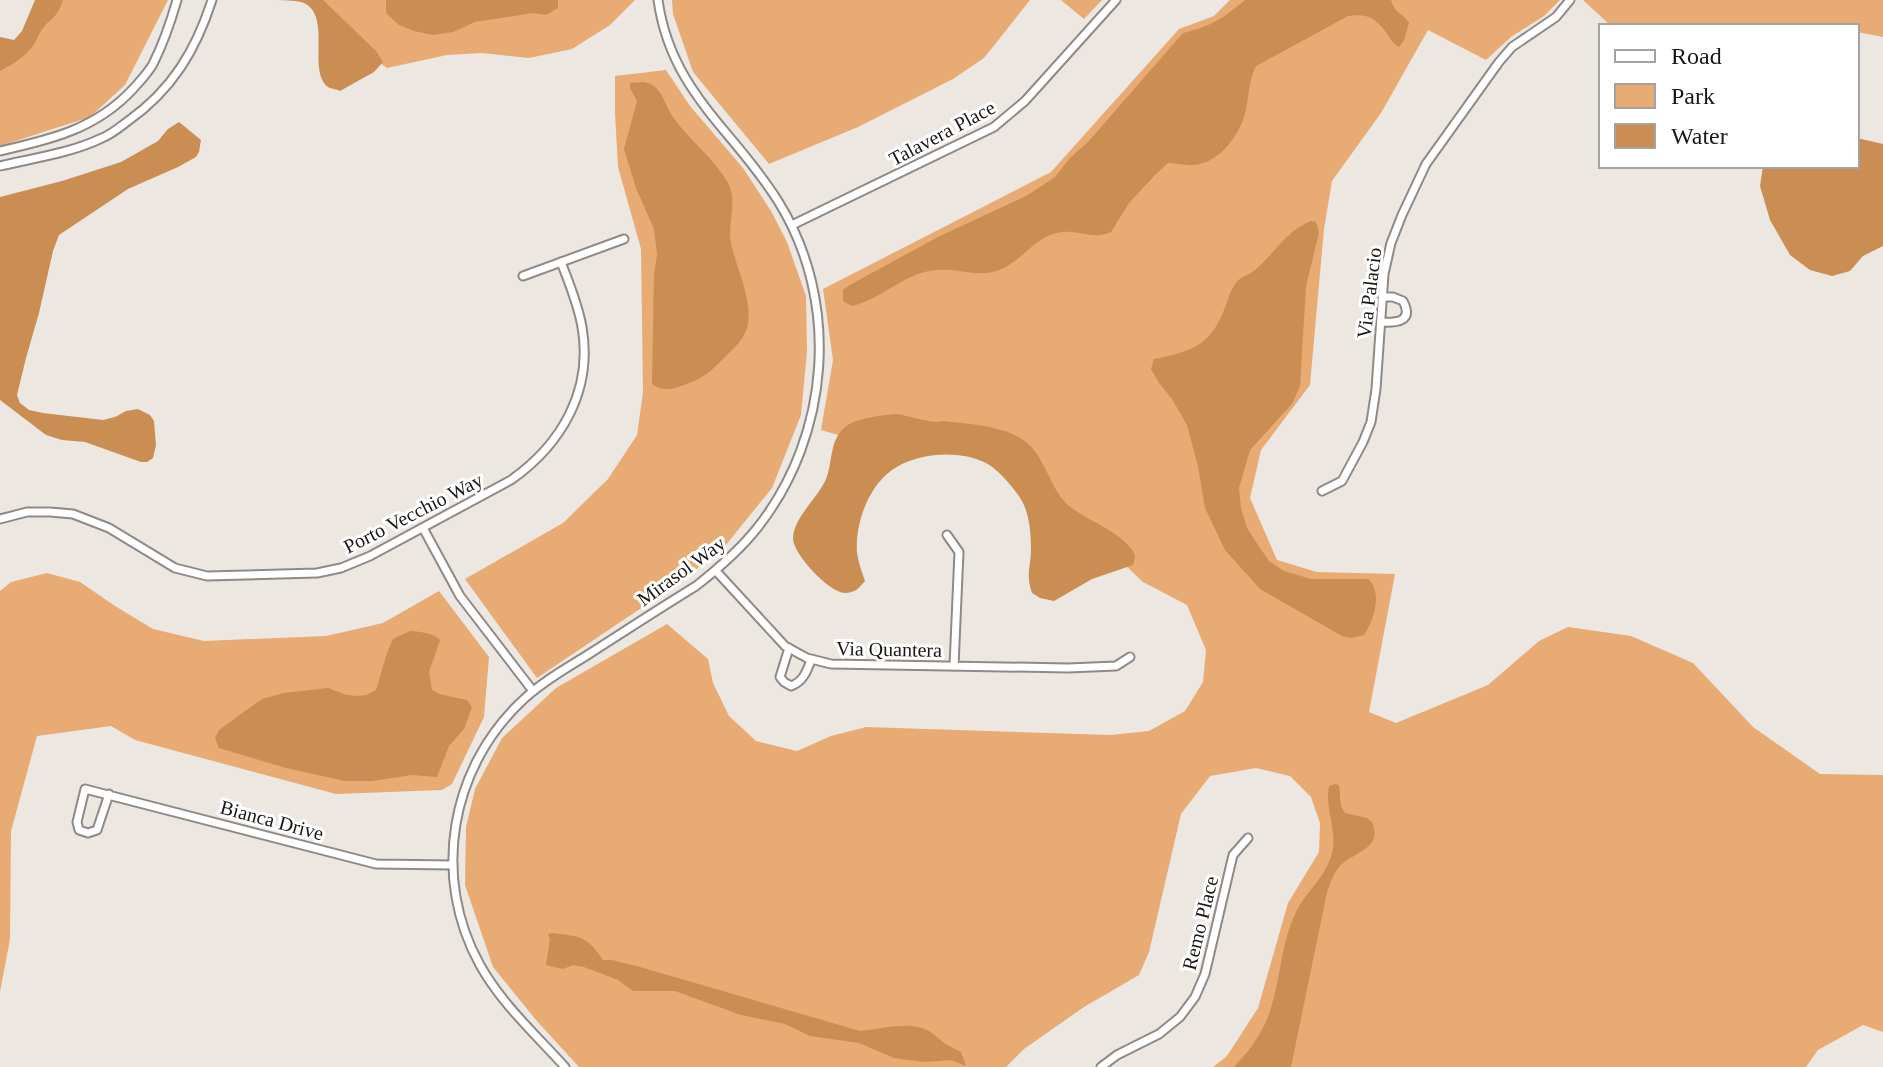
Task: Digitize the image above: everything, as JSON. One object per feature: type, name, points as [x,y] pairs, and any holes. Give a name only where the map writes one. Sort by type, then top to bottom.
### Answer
[{"type":"street","points":[[0,151],[59,136],[93,122],[112,108],[152,66],[177,0]]},
{"type":"street","points":[[0,166],[104,138],[141,111],[184,65],[212,0]]},
{"type":"street","name":"Mirasol Way","points":[[565,1067],[501,997],[470,946],[458,910],[452,865],[458,810],[474,766],[498,726],[533,691],[696,586],[731,557],[758,528],[783,490],[802,450],[815,401],[820,357],[818,317],[809,272],[792,225],[766,183],[689,86],[670,50],[658,0]]},
{"type":"street","name":"Talavera Place","points":[[792,225],[994,127],[1025,101],[1116,0]]},
{"type":"street","name":"Via Palacio","points":[[1322,491],[1342,481],[1371,422],[1384,274],[1391,243],[1413,189],[1426,164],[1499,62],[1512,47],[1556,17],[1570,0]]},
{"type":"street","points":[[523,276],[624,239]]},
{"type":"street","name":"Porto Vecchio Way","points":[[0,519],[27,512],[73,514],[109,528],[175,568],[207,576],[317,573],[341,568],[370,556],[511,480],[544,454],[563,427],[579,389],[584,344],[577,307],[561,262]]},
{"type":"street","points":[[1381,322],[1400,322],[1407,310],[1403,301],[1382,297]]},
{"type":"street","points":[[423,528],[465,605],[533,691]]},
{"type":"street","name":"Via Quantera","points":[[947,535],[959,552],[954,666]]},
{"type":"street","name":"Via Quantera","points":[[716,571],[778,640],[811,660],[831,664],[1068,668],[1116,666],[1130,657]]},
{"type":"street","points":[[789,648],[780,677],[791,686],[806,674],[811,660]]},
{"type":"street","name":"Bianca Drive","points":[[109,794],[97,830],[92,833],[79,830],[77,822],[85,789],[109,794],[376,864],[452,865]]},
{"type":"street","name":"Remo Place","points":[[1101,1067],[1117,1055],[1159,1034],[1180,1017],[1195,997],[1205,974],[1233,855],[1248,838]]},
{"type":"green space","points":[[46,0],[168,0],[125,85],[90,117],[0,146],[0,42],[17,49]]},
{"type":"green space","points":[[314,0],[635,0],[610,25],[572,49],[529,58],[482,53],[447,55],[387,68],[360,48]]},
{"type":"green space","points":[[672,0],[1030,0],[984,58],[953,79],[858,127],[769,164],[693,72],[673,14]]},
{"type":"green space","points":[[1061,0],[1102,0],[1084,19]]},
{"type":"green space","points":[[1230,0],[1560,0],[1486,60],[1428,30],[1381,113],[1332,181],[1324,229],[1310,385],[1261,450],[1250,498],[1277,560],[1317,572],[1395,574],[1369,712],[1396,723],[1488,685],[1539,641],[1568,627],[1631,636],[1693,663],[1753,727],[1820,774],[1883,775],[1883,1032],[1863,1025],[1818,1050],[1806,1067],[1213,1067],[1227,1056],[1258,1008],[1288,903],[1319,852],[1320,823],[1311,797],[1290,776],[1256,768],[1210,776],[1181,814],[1149,952],[1139,975],[1084,1007],[1024,1049],[1006,1067],[579,1067],[493,967],[465,885],[466,827],[475,789],[502,738],[556,688],[667,624],[708,659],[713,683],[729,716],[756,741],[797,751],[831,736],[866,727],[1110,735],[1149,731],[1185,711],[1203,682],[1206,650],[1187,605],[1143,582],[1025,470],[945,440],[862,442],[821,430],[833,360],[823,289],[1051,172],[1179,29],[1214,16]]},
{"type":"green space","points":[[1583,0],[1883,0],[1883,37],[1859,32],[1859,24],[1609,24]]},
{"type":"green space","points":[[666,70],[690,106],[743,168],[787,242],[806,296],[807,351],[801,415],[772,488],[725,546],[680,582],[537,678],[465,579],[563,523],[608,479],[637,435],[643,392],[641,249],[618,167],[615,76]]},
{"type":"green space","points":[[47,573],[80,582],[153,629],[204,641],[326,636],[383,623],[439,591],[489,657],[484,717],[452,784],[442,790],[336,794],[135,740],[111,726],[37,736],[11,831],[10,939],[0,992],[0,591],[11,582]]},
{"type":"water","points":[[35,0],[63,0],[58,12],[31,48],[0,71],[0,37],[14,40],[22,31]]},
{"type":"water","points":[[279,0],[323,0],[376,51],[383,62],[374,72],[340,91],[328,87],[319,69],[317,19],[312,10],[301,2]]},
{"type":"water","points":[[386,0],[558,0],[558,8],[546,15],[533,13],[475,22],[453,32],[433,35],[399,25],[386,13]]},
{"type":"water","points":[[1245,0],[1391,0],[1409,23],[1399,47],[1373,19],[1348,16],[1256,66],[1244,118],[1235,137],[1221,153],[1203,163],[1168,163],[1129,203],[1111,232],[1099,235],[1053,234],[999,270],[984,273],[925,272],[863,303],[852,306],[843,301],[843,290],[848,286],[938,237],[1026,196],[1055,177],[1183,33],[1216,21]]},
{"type":"water","points":[[644,82],[659,91],[673,117],[728,183],[732,197],[731,243],[749,312],[743,336],[715,367],[697,380],[667,389],[652,384],[657,255],[654,229],[636,188],[624,149],[637,101],[630,83]]},
{"type":"water","points":[[179,122],[201,140],[196,157],[128,189],[59,235],[17,395],[20,403],[29,410],[43,413],[103,420],[138,409],[150,415],[154,421],[156,445],[153,458],[141,462],[85,442],[46,435],[0,400],[0,197],[121,162],[158,141]]},
{"type":"water","points":[[1859,138],[1883,144],[1883,246],[1863,256],[1850,271],[1832,276],[1810,270],[1790,255],[1770,220],[1760,186],[1763,168],[1859,168]]},
{"type":"water","points":[[1311,221],[1316,222],[1319,233],[1306,286],[1300,386],[1292,404],[1250,450],[1239,488],[1247,528],[1269,561],[1284,571],[1311,579],[1368,579],[1373,585],[1376,598],[1371,622],[1364,635],[1351,638],[1342,636],[1260,589],[1225,550],[1205,508],[1187,425],[1151,369],[1154,359],[1184,352],[1208,337],[1220,319],[1235,284],[1255,270],[1295,230]]},
{"type":"water","points":[[897,414],[927,421],[983,426],[1022,439],[1037,454],[1065,502],[1130,547],[1135,555],[1133,565],[1092,579],[1054,601],[1040,598],[1032,593],[1030,587],[1030,527],[1023,503],[1016,493],[986,463],[963,456],[938,455],[902,464],[876,486],[858,530],[857,552],[865,581],[848,593],[830,587],[798,553],[794,545],[794,530],[826,479],[834,446],[844,428],[862,419]]},
{"type":"water","points":[[410,631],[429,634],[440,640],[429,672],[432,690],[467,700],[472,707],[464,729],[449,746],[437,777],[412,775],[372,781],[345,781],[219,748],[215,738],[219,730],[262,699],[328,688],[356,696],[376,690],[393,639]]},
{"type":"water","points":[[1339,785],[1345,813],[1372,822],[1374,837],[1367,848],[1339,867],[1327,892],[1291,1067],[1234,1067],[1264,1027],[1292,922],[1329,861],[1333,836],[1328,794],[1329,786]]},
{"type":"water","points":[[548,934],[582,939],[603,960],[640,967],[860,1031],[904,1026],[921,1028],[961,1052],[966,1066],[951,1060],[925,1062],[894,1058],[859,1043],[810,1036],[785,1024],[741,1015],[675,991],[633,991],[618,980],[584,967],[573,965],[563,969],[546,965]]}]
